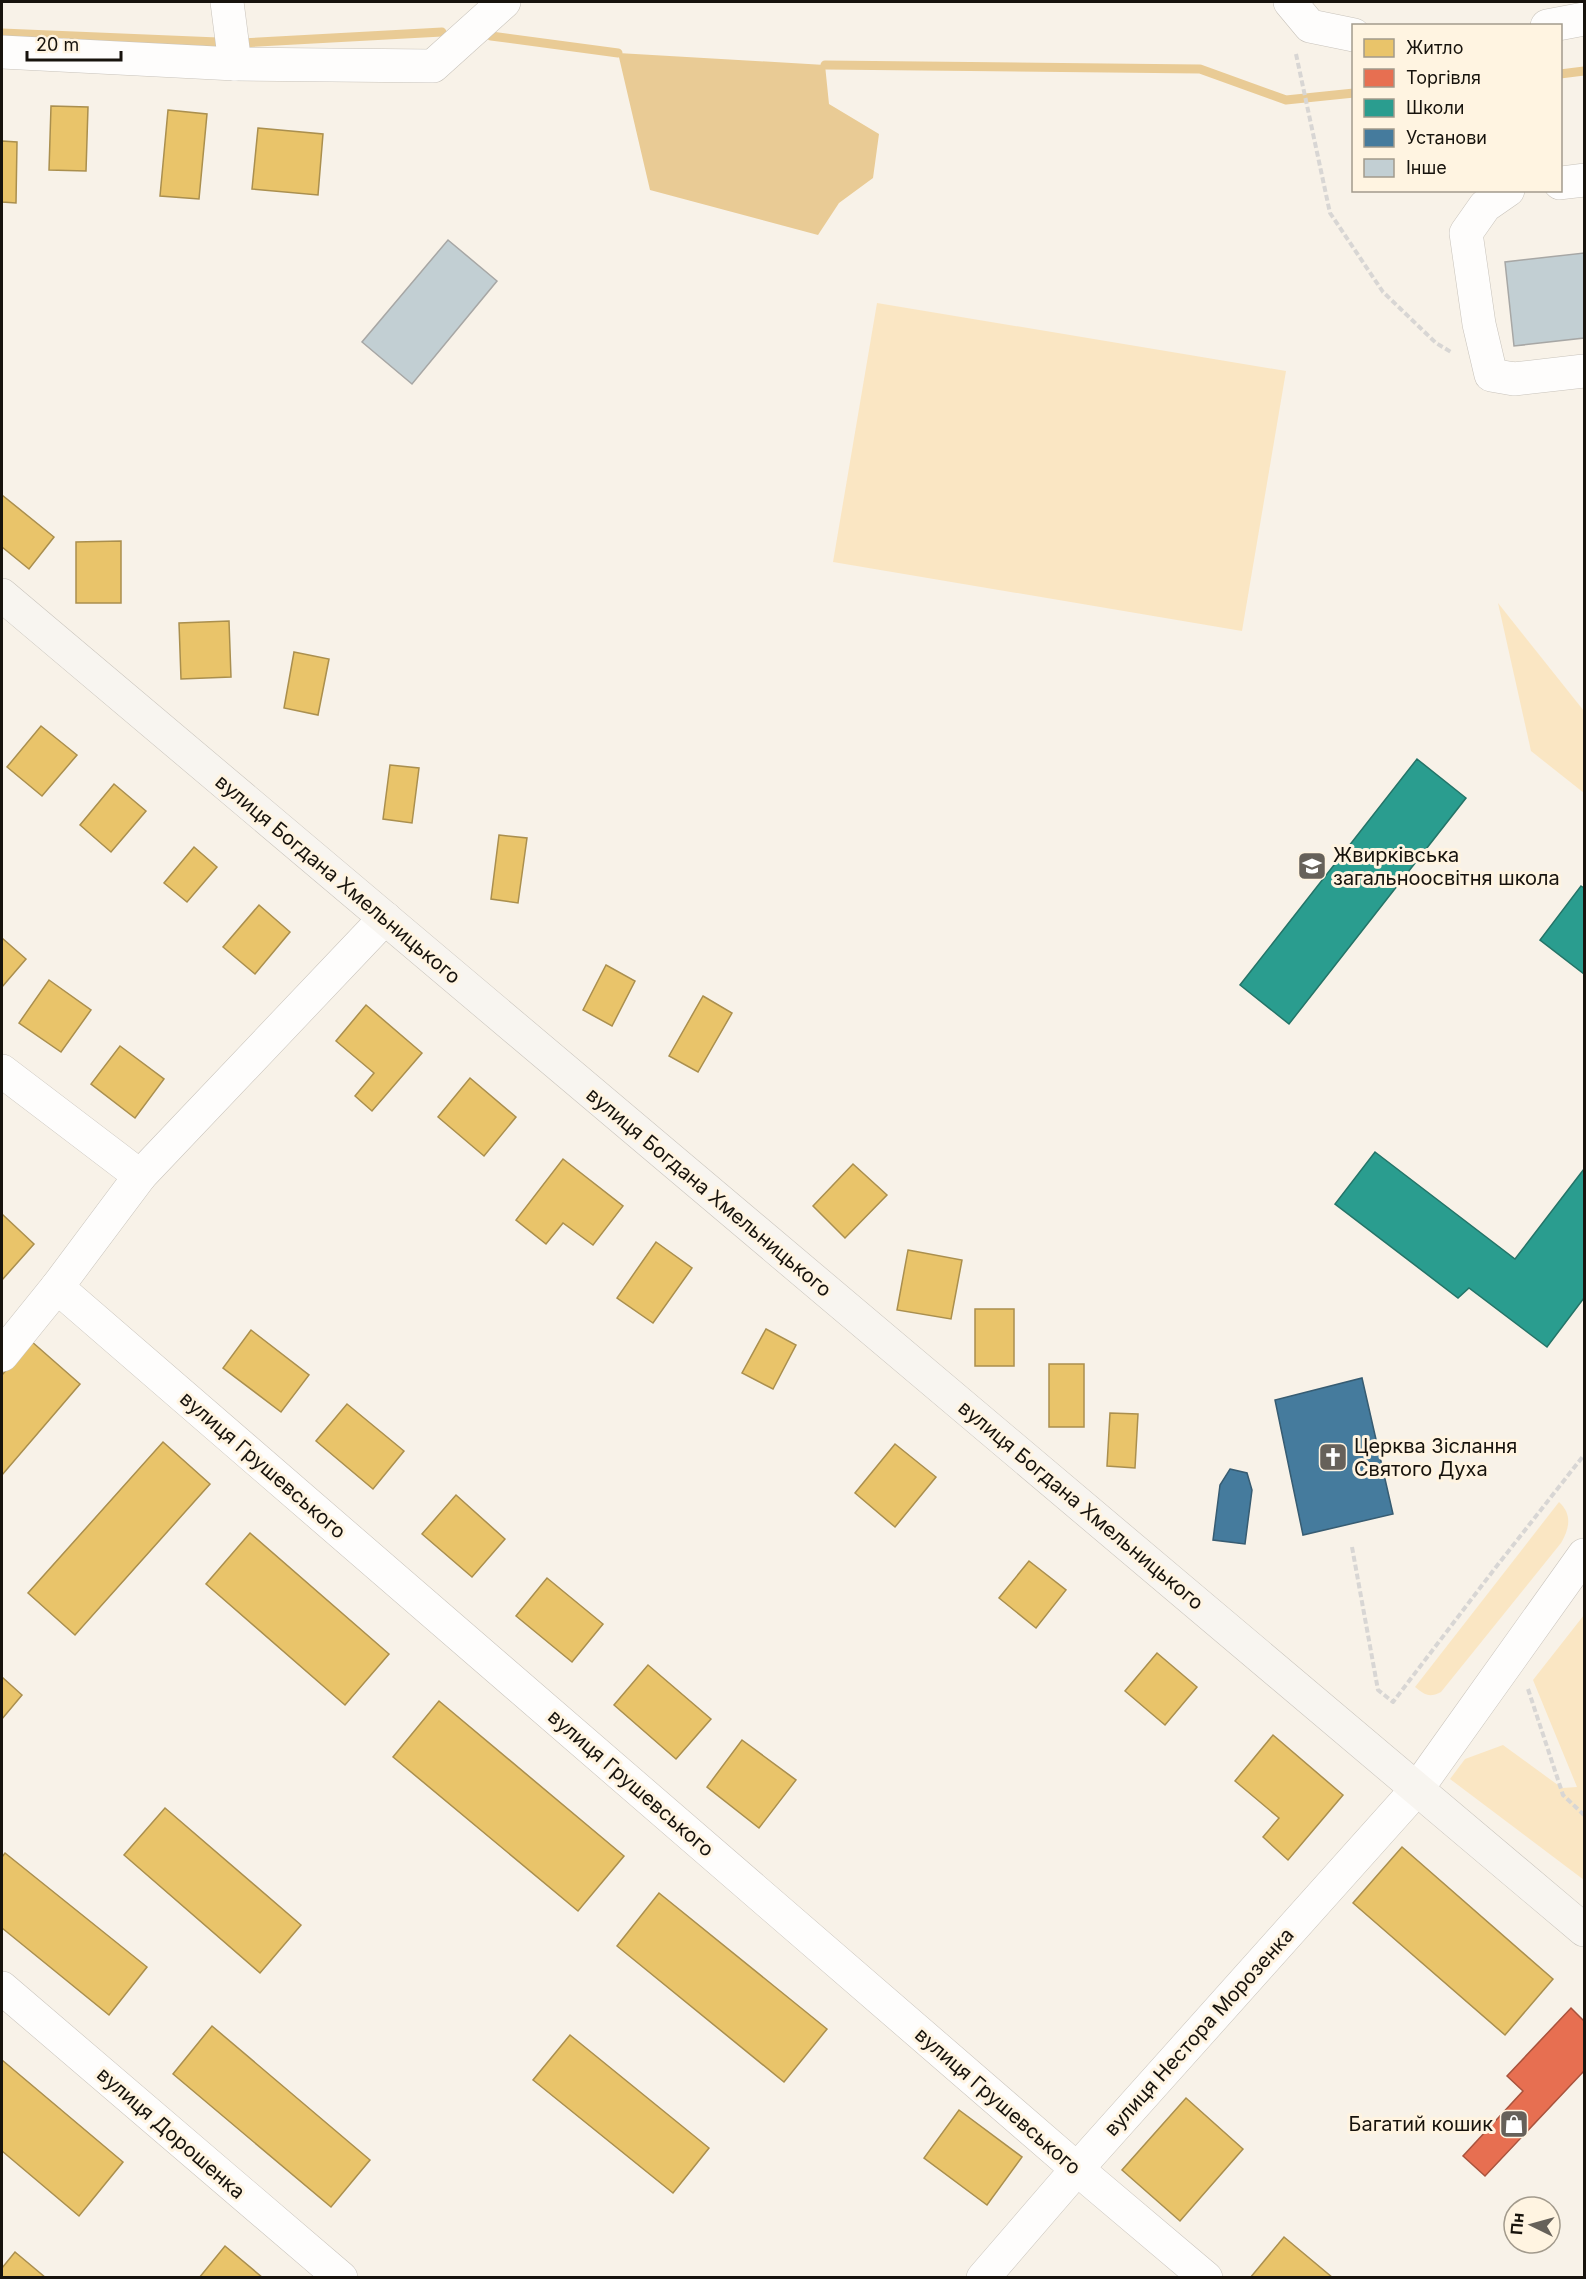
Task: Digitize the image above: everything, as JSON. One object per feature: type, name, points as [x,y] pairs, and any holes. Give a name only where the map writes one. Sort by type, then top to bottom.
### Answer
[{"type":"street","points":[[227,2],[235,64]]},
{"type":"street","points":[[2,52],[235,64],[433,66],[504,2]]},
{"type":"street","points":[[1290,2],[1310,26],[1352,35]]},
{"type":"street","points":[[1558,24],[1584,19]]},
{"type":"street","points":[[1562,183],[1584,180]]},
{"type":"street","points":[[1505,192],[1485,206],[1466,233],[1479,324],[1491,375],[1514,379],[1584,371]]},
{"type":"street","name":"вулиця Богдана Хмельницького","points":[[2,595],[1584,1930]]},
{"type":"street","points":[[2,1355],[57,1287],[140,1176],[385,918]]},
{"type":"street","points":[[2,1071],[140,1176]]},
{"type":"street","name":"вулиця Грушевського","points":[[57,1287],[1077,2169],[1206,2277]]},
{"type":"street","points":[[1417,1789],[1584,1555]]},
{"type":"street","name":"вулиця Нестора Морозенка","points":[[983,2277],[1417,1789]]},
{"type":"street","name":"вулиця Дорошенка","points":[[2,1988],[341,2277]]},
{"type":"path","points":[[1302,83],[1330,213],[1383,292],[1436,343],[1491,375]]},
{"type":"path","points":[[1352,1547],[1378,1690],[1393,1702],[1584,1455]]},
{"type":"path","points":[[1527,1686],[1563,1795],[1584,1815]]},
{"type":"shaded area","points":[[618,53],[825,65],[829,104],[879,134],[873,178],[839,203],[818,235],[650,190]]},
{"type":"shaded area","points":[[877,303],[1286,371],[1242,631],[833,562]]},
{"type":"shaded area","points":[[1498,603],[1584,711],[1584,793],[1531,751]]},
{"type":"shaded area","points":[[1559,1502],[1568,1516],[1566,1532],[1561,1543],[1441,1692],[1430,1695],[1418,1690],[1415,1687]]},
{"type":"shaded area","points":[[1584,1615],[1584,1880],[1450,1779],[1465,1759],[1503,1745],[1562,1788],[1577,1787],[1533,1680]]},
{"type":"building: Житло","points":[[51,106],[88,107],[86,171],[49,170]]},
{"type":"building: Житло","points":[[168,110],[207,114],[199,199],[160,196]]},
{"type":"building: Житло","points":[[258,128],[323,134],[318,195],[252,189]]},
{"type":"building: Житло","points":[[2,141],[17,142],[16,203],[2,202]]},
{"type":"building: Житло","points":[[2,495],[54,537],[29,569],[2,547]]},
{"type":"building: Житло","points":[[121,541],[121,603],[76,603],[76,542]]},
{"type":"building: Житло","points":[[229,621],[231,677],[181,679],[179,623]]},
{"type":"building: Житло","points":[[294,652],[329,659],[318,715],[284,708]]},
{"type":"building: Житло","points":[[41,726],[77,755],[42,796],[7,767]]},
{"type":"building: Житло","points":[[390,765],[419,768],[412,823],[383,819]]},
{"type":"building: Житло","points":[[114,784],[146,811],[111,852],[80,825]]},
{"type":"building: Житло","points":[[499,835],[527,838],[518,903],[491,899]]},
{"type":"building: Житло","points":[[194,847],[217,867],[187,902],[164,883]]},
{"type":"building: Житло","points":[[259,905],[290,932],[255,974],[223,947]]},
{"type":"building: Житло","points":[[2,938],[26,959],[2,987]]},
{"type":"building: Житло","points":[[606,965],[635,981],[612,1026],[583,1010]]},
{"type":"building: Житло","points":[[49,980],[91,1010],[61,1052],[19,1023]]},
{"type":"building: Житло","points":[[703,996],[732,1013],[698,1072],[669,1056]]},
{"type":"building: Житло","points":[[366,1005],[422,1053],[372,1111],[355,1096],[374,1073],[336,1041]]},
{"type":"building: Житло","points":[[120,1046],[164,1079],[135,1118],[91,1084]]},
{"type":"building: Житло","points":[[470,1078],[516,1117],[484,1156],[438,1117]]},
{"type":"building: Житло","points":[[563,1159],[623,1206],[593,1245],[563,1223],[546,1244],[516,1220]]},
{"type":"building: Житло","points":[[853,1164],[887,1195],[845,1238],[813,1206]]},
{"type":"building: Житло","points":[[2,1214],[34,1244],[2,1280]]},
{"type":"building: Житло","points":[[656,1242],[692,1268],[653,1323],[617,1298]]},
{"type":"building: Житло","points":[[908,1250],[962,1260],[951,1319],[897,1310]]},
{"type":"building: Житло","points":[[975,1309],[1014,1309],[1014,1366],[975,1366]]},
{"type":"building: Житло","points":[[766,1329],[796,1345],[773,1389],[742,1373]]},
{"type":"building: Житло","points":[[251,1330],[309,1375],[281,1412],[223,1368]]},
{"type":"building: Житло","points":[[31,1341],[80,1384],[2,1475],[2,1375]]},
{"type":"building: Житло","points":[[1049,1364],[1084,1364],[1084,1427],[1049,1427]]},
{"type":"building: Житло","points":[[347,1404],[404,1451],[373,1489],[316,1441]]},
{"type":"building: Житло","points":[[1110,1413],[1138,1414],[1135,1468],[1107,1466]]},
{"type":"building: Житло","points":[[163,1442],[210,1484],[75,1635],[28,1593]]},
{"type":"building: Житло","points":[[895,1444],[936,1477],[895,1527],[855,1493]]},
{"type":"building: Житло","points":[[456,1495],[505,1539],[472,1577],[422,1534]]},
{"type":"building: Житло","points":[[250,1533],[389,1654],[345,1705],[206,1584]]},
{"type":"building: Житло","points":[[1029,1561],[1066,1590],[1036,1628],[999,1598]]},
{"type":"building: Житло","points":[[547,1578],[603,1624],[572,1662],[516,1616]]},
{"type":"building: Житло","points":[[1157,1653],[1197,1687],[1165,1725],[1125,1691]]},
{"type":"building: Житло","points":[[648,1665],[711,1719],[676,1759],[614,1705]]},
{"type":"building: Житло","points":[[2,1677],[22,1695],[2,1719]]},
{"type":"building: Житло","points":[[439,1701],[624,1856],[578,1911],[393,1757]]},
{"type":"building: Житло","points":[[1273,1735],[1343,1795],[1288,1860],[1263,1837],[1279,1818],[1235,1781]]},
{"type":"building: Житло","points":[[742,1740],[796,1780],[759,1828],[707,1787]]},
{"type":"building: Житло","points":[[165,1808],[301,1925],[260,1973],[124,1855]]},
{"type":"building: Житло","points":[[1402,1847],[1553,1979],[1505,2035],[1353,1903]]},
{"type":"building: Житло","points":[[5,1853],[147,1967],[109,2015],[2,1928],[2,1857]]},
{"type":"building: Житло","points":[[659,1893],[827,2029],[784,2082],[617,1946]]},
{"type":"building: Житло","points":[[212,2026],[370,2160],[331,2207],[173,2074]]},
{"type":"building: Житло","points":[[570,2035],[709,2148],[673,2193],[533,2080]]},
{"type":"building: Житло","points":[[2,2060],[123,2162],[79,2216],[2,2151]]},
{"type":"building: Житло","points":[[1186,2098],[1243,2149],[1180,2221],[1122,2170]]},
{"type":"building: Житло","points":[[959,2110],[1022,2157],[987,2205],[924,2158]]},
{"type":"building: Житло","points":[[1284,2237],[1333,2278],[1250,2278]]},
{"type":"building: Житло","points":[[225,2246],[263,2278],[199,2278]]},
{"type":"building: Житло","points":[[15,2252],[46,2278],[2,2278],[2,2268]]},
{"type":"building: Торгівля","name":"Багатий кошик","points":[[1571,2008],[1584,2021],[1584,2071],[1485,2176],[1463,2156],[1523,2091],[1507,2076]]},
{"type":"building: Школи","points":[[1417,759],[1466,798],[1289,1024],[1240,985]]},
{"type":"building: Школи","points":[[1581,886],[1584,888],[1584,974],[1540,940]]},
{"type":"building: Школи","points":[[1375,1152],[1515,1259],[1584,1169],[1584,1298],[1547,1347],[1469,1288],[1458,1298],[1335,1204]]},
{"type":"building: Установи","name":"Церква Зіслання Святого Духа","points":[[1362,1378],[1393,1514],[1303,1535],[1275,1400]]},
{"type":"building: Установи","points":[[1230,1469],[1247,1473],[1252,1490],[1245,1544],[1213,1540],[1220,1485]]},
{"type":"building: Інше","points":[[448,240],[497,281],[412,384],[362,342]]},
{"type":"building: Інше","points":[[1584,253],[1584,338],[1514,346],[1505,262]]},
{"type":"waterway","points":[[241,43],[442,32]]},
{"type":"waterway","points":[[2,33],[218,42]]},
{"type":"waterway","points":[[491,36],[618,53]]},
{"type":"waterway","points":[[825,65],[1200,69],[1286,100],[1352,93]]},
{"type":"waterway","points":[[1562,74],[1584,71]]},
{"type":"place","name":"Жвирківська загальноосвітня школа","points":[[1312,866]]},
{"type":"place","name":"Церква Зіслання Святого Духа","points":[[1333,1457]]},
{"type":"place","name":"Багатий кошик","points":[[1514,2124]]}]
